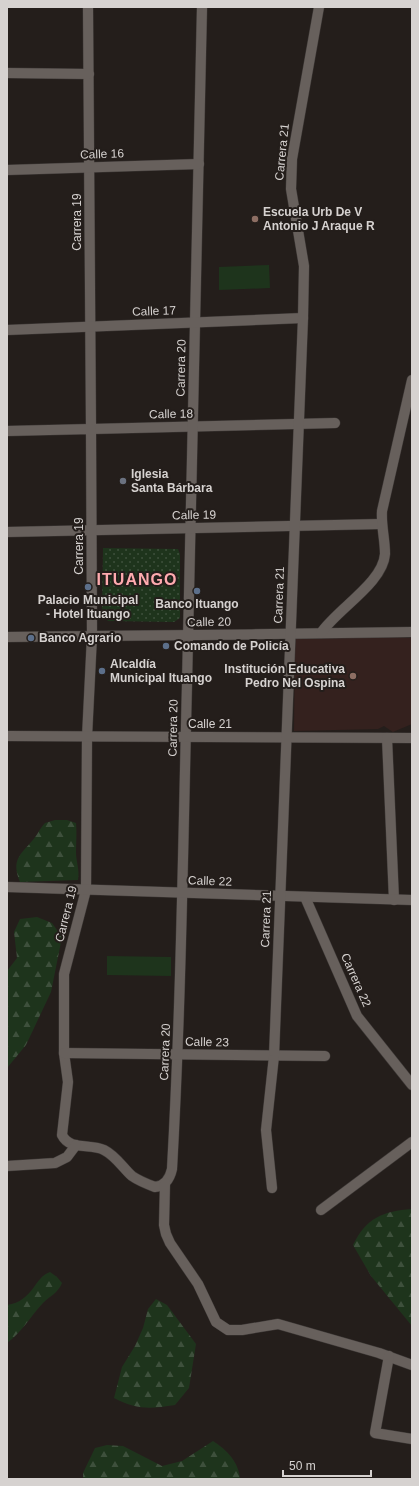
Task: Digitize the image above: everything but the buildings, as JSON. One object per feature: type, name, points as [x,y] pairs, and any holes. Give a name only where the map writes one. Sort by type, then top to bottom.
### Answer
[{"type":"street","name":"Carrera 19","points":[[76,1145],[66,1142],[62,1135],[68,1082],[64,1053],[64,974],[86,890],[87,737],[92,636],[88,7]]},
{"type":"street","name":"Carrera 20","points":[[165,1183],[170,1176],[172,1169],[179,1055],[202,7]]},
{"type":"street","name":"Carrera 21","points":[[272,1188],[266,1130],[274,1056],[304,266],[291,189],[302,101],[319,7]]},
{"type":"street","points":[[7,73],[89,74]]},
{"type":"street","name":"Calle 16","points":[[7,170],[199,164]]},
{"type":"street","name":"Calle 17","points":[[7,330],[303,318]]},
{"type":"street","points":[[321,633],[328,622],[369,584],[380,570],[385,554],[381,524],[382,511],[412,380]]},
{"type":"street","name":"Calle 18","points":[[7,431],[335,423]]},
{"type":"street","name":"Calle 19","points":[[7,532],[381,524]]},
{"type":"street","name":"Calle 20","points":[[7,637],[412,632]]},
{"type":"street","name":"Calle 21","points":[[7,736],[412,738]]},
{"type":"street","points":[[387,738],[394,900]]},
{"type":"street","name":"Calle 22","points":[[7,887],[412,900]]},
{"type":"street","name":"Carrera 22","points":[[305,897],[357,1016],[412,1085]]},
{"type":"street","name":"Calle 23","points":[[64,1053],[325,1056]]},
{"type":"street","points":[[321,1210],[412,1142]]},
{"type":"street","points":[[7,1166],[55,1163],[67,1157],[76,1145],[103,1150],[115,1158],[133,1176],[144,1183],[155,1187],[165,1183],[164,1225],[166,1234],[170,1244],[198,1284],[216,1322],[228,1330],[242,1330],[278,1324],[389,1356],[412,1365]]},
{"type":"street","points":[[389,1356],[375,1433],[412,1439]]},
{"type":"shaded area","name":"Institución Educativa Pedro Nel Ospina","points":[[295,638],[412,638],[412,724],[393,732],[384,726],[378,729],[294,731]]},
{"type":"green space","points":[[269,265],[270,288],[219,290],[219,267]]},
{"type":"green space","points":[[103,548],[178,549],[180,554],[180,618],[174,622],[108,621],[102,614]]},
{"type":"green space","points":[[55,820],[67,820],[76,823],[76,852],[79,873],[78,880],[20,882],[16,868],[18,858],[45,823]]},
{"type":"green space","points":[[37,917],[52,923],[62,937],[51,992],[26,1045],[7,1068],[7,971],[17,958],[14,932],[20,919]]},
{"type":"green space","points":[[107,956],[171,957],[171,976],[107,975]]},
{"type":"green space","points":[[412,1209],[412,1326],[371,1276],[353,1245],[364,1228],[376,1218],[392,1212]]},
{"type":"green space","points":[[50,1272],[62,1283],[56,1292],[43,1303],[17,1334],[7,1343],[7,1305],[16,1303],[23,1299],[40,1279]]},
{"type":"green space","points":[[156,1299],[167,1305],[196,1344],[189,1388],[175,1405],[151,1408],[137,1407],[114,1398],[122,1367],[135,1346],[143,1328],[148,1309]]},
{"type":"green space","points":[[213,1441],[223,1448],[235,1462],[240,1479],[83,1479],[83,1473],[95,1448],[107,1445],[123,1446],[162,1466],[182,1461]]},
{"type":"place","name":"Escuela Urb De V Antonio J Araque R","points":[[255,219]]},
{"type":"place","name":"Iglesia Santa Bárbara","points":[[123,481]]},
{"type":"place","name":"Palacio Municipal - Hotel Ituango","points":[[88,587]]},
{"type":"place","name":"Banco Ituango","points":[[197,591]]},
{"type":"place","name":"Banco Agrario","points":[[31,638]]},
{"type":"place","name":"Comando de Policía","points":[[166,646]]},
{"type":"place","name":"Alcaldía Municipal Ituango","points":[[102,671]]},
{"type":"place","name":"Institución Educativa Pedro Nel Ospina","points":[[353,676]]},
{"type":"district","name":"ITUANGO","points":[[137,579]]}]
